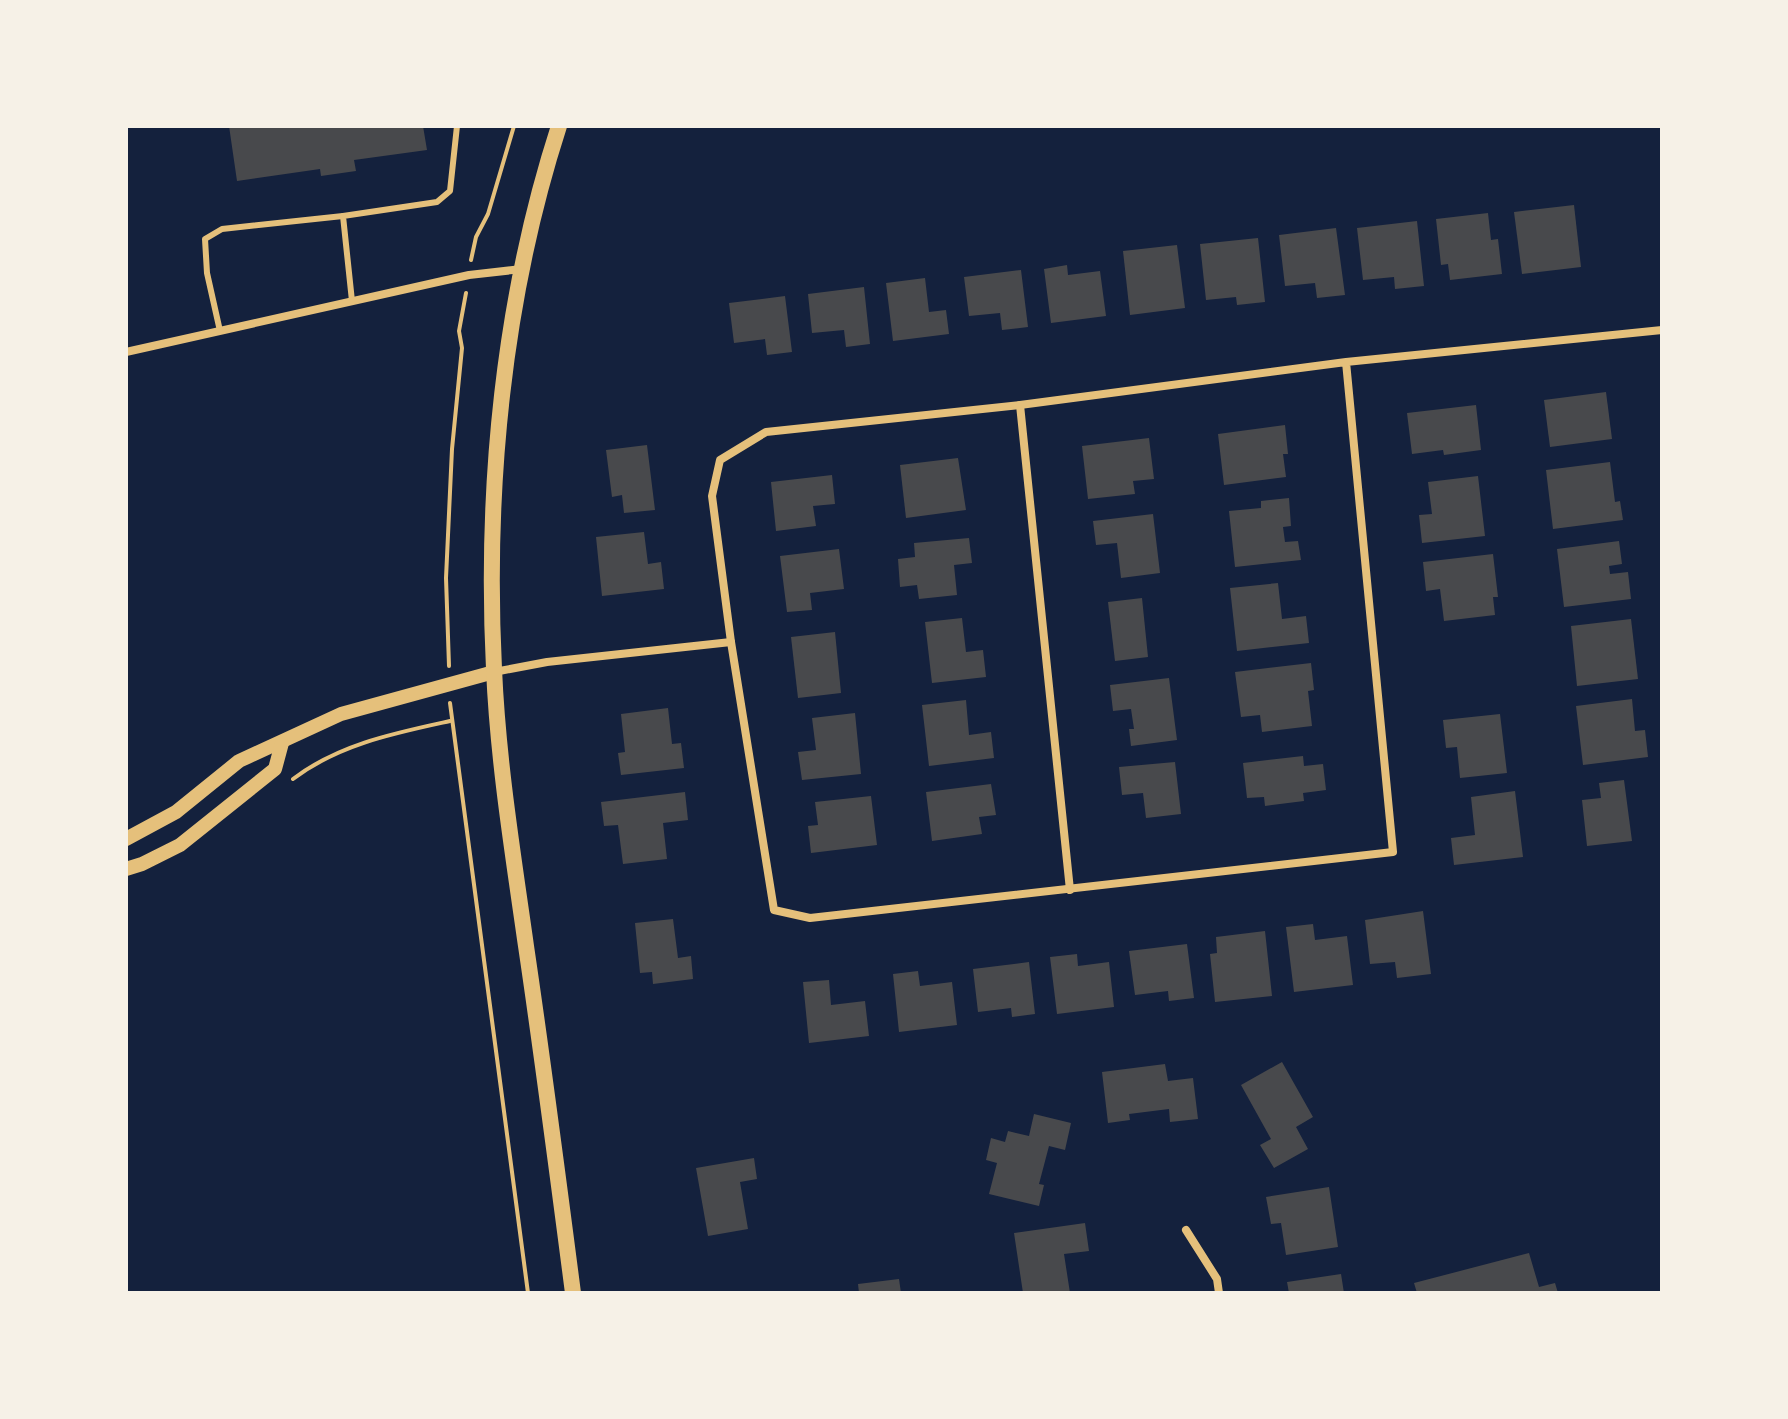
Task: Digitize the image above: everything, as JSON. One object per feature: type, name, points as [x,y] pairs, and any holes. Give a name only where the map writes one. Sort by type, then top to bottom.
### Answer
[{"type":"main road","points":[[559,126],[543,175],[523,269],[505,377],[492,525],[494,672],[507,812],[573,1293]]},
{"type":"street","points":[[126,352],[469,275],[523,269]]},
{"type":"street","points":[[1346,362],[1393,852],[810,918],[774,910],[731,642],[712,496],[720,460],[766,432],[1020,405],[1346,362],[1662,330]]},
{"type":"street","points":[[1020,405],[1070,890]]},
{"type":"street","points":[[126,839],[176,812],[239,761],[341,714],[494,672],[547,662],[731,642]]},
{"type":"street","points":[[126,869],[180,845],[275,769],[282,743]]},
{"type":"street","points":[[1186,1230],[1217,1279],[1219,1293]]},
{"type":"lane","points":[[220,331],[207,273],[205,239],[222,229],[437,202],[450,191],[457,126]]},
{"type":"lane","points":[[343,216],[352,301]]},
{"type":"path","points":[[292,779],[317,761],[383,735],[450,721]]},
{"type":"building","points":[[229,126],[423,126],[427,150],[354,160],[356,171],[321,176],[320,169],[237,181]]},
{"type":"building","points":[[1574,205],[1581,267],[1522,274],[1514,212]]},
{"type":"building","points":[[1488,213],[1491,240],[1498,239],[1502,274],[1450,280],[1448,264],[1441,265],[1436,219]]},
{"type":"building","points":[[1417,221],[1424,286],[1395,289],[1394,277],[1363,280],[1357,228]]},
{"type":"building","points":[[1336,228],[1345,295],[1317,298],[1315,283],[1285,286],[1279,235]]},
{"type":"building","points":[[1258,238],[1265,302],[1237,305],[1236,297],[1206,300],[1200,244]]},
{"type":"building","points":[[1177,245],[1185,308],[1130,315],[1123,251]]},
{"type":"building","points":[[1067,265],[1068,275],[1100,271],[1106,316],[1051,323],[1044,269]]},
{"type":"building","points":[[1021,270],[1028,327],[1002,330],[1000,313],[969,316],[964,277]]},
{"type":"building","points":[[925,278],[929,312],[946,310],[949,334],[893,341],[886,283]]},
{"type":"building","points":[[864,287],[870,344],[846,347],[844,330],[812,333],[808,294]]},
{"type":"building","points":[[785,296],[792,352],[767,355],[765,339],[734,343],[729,303]]},
{"type":"building","points":[[1606,392],[1612,439],[1550,447],[1544,400]]},
{"type":"building","points":[[1476,405],[1481,450],[1444,455],[1443,450],[1412,454],[1407,413]]},
{"type":"building","points":[[1285,425],[1288,454],[1283,454],[1286,477],[1224,485],[1218,434]]},
{"type":"building","points":[[1149,438],[1154,479],[1133,481],[1135,494],[1088,499],[1082,446]]},
{"type":"building","points":[[647,445],[655,510],[624,513],[622,495],[612,497],[606,450]]},
{"type":"building","points":[[958,458],[966,510],[906,518],[900,465]]},
{"type":"building","points":[[1610,462],[1615,502],[1620,501],[1623,520],[1553,529],[1546,470]]},
{"type":"building","points":[[832,475],[835,504],[813,506],[816,526],[776,531],[771,482]]},
{"type":"building","points":[[1478,476],[1485,536],[1422,543],[1419,515],[1432,514],[1428,482]]},
{"type":"building","points":[[1289,498],[1291,526],[1283,527],[1285,542],[1298,541],[1301,560],[1235,567],[1229,511],[1261,508],[1261,501]]},
{"type":"building","points":[[1153,514],[1160,573],[1121,578],[1117,543],[1096,545],[1093,521]]},
{"type":"building","points":[[644,532],[648,564],[661,562],[664,589],[602,596],[596,537]]},
{"type":"building","points":[[969,538],[972,563],[954,565],[957,595],[919,599],[917,585],[900,587],[898,559],[915,557],[914,543]]},
{"type":"building","points":[[1619,541],[1622,564],[1609,566],[1610,574],[1628,572],[1631,599],[1564,607],[1557,549]]},
{"type":"building","points":[[839,549],[844,589],[810,593],[812,610],[787,612],[780,556]]},
{"type":"building","points":[[1493,554],[1498,597],[1493,597],[1495,615],[1444,621],[1440,589],[1426,591],[1423,562]]},
{"type":"building","points":[[1278,583],[1282,619],[1306,616],[1309,643],[1237,651],[1230,588]]},
{"type":"building","points":[[1142,598],[1148,657],[1115,661],[1108,602]]},
{"type":"building","points":[[962,618],[966,652],[983,650],[986,677],[932,683],[925,622]]},
{"type":"building","points":[[1631,619],[1638,679],[1577,686],[1571,626]]},
{"type":"building","points":[[835,632],[841,693],[798,698],[791,637]]},
{"type":"building","points":[[1311,663],[1314,690],[1308,691],[1312,726],[1262,732],[1260,715],[1241,717],[1235,672]]},
{"type":"building","points":[[1169,678],[1177,740],[1131,746],[1129,729],[1134,729],[1131,709],[1113,711],[1110,685]]},
{"type":"building","points":[[1632,699],[1635,731],[1645,730],[1648,757],[1583,765],[1576,706]]},
{"type":"building","points":[[966,700],[969,735],[991,732],[994,758],[929,766],[922,705]]},
{"type":"building","points":[[668,708],[672,744],[681,743],[684,768],[621,775],[618,753],[625,752],[621,714]]},
{"type":"building","points":[[855,713],[861,774],[802,780],[798,752],[816,750],[812,718]]},
{"type":"building","points":[[1500,714],[1507,773],[1460,778],[1457,747],[1446,748],[1443,720]]},
{"type":"building","points":[[1303,756],[1304,766],[1323,764],[1326,790],[1303,793],[1304,801],[1265,806],[1264,797],[1247,798],[1243,763]]},
{"type":"building","points":[[1175,762],[1181,814],[1146,818],[1143,793],[1122,795],[1119,767]]},
{"type":"building","points":[[1624,780],[1632,841],[1587,846],[1582,800],[1601,798],[1599,783]]},
{"type":"building","points":[[991,784],[996,815],[979,817],[982,834],[932,841],[926,792]]},
{"type":"building","points":[[1515,791],[1523,857],[1454,865],[1451,838],[1475,835],[1471,797]]},
{"type":"building","points":[[685,792],[688,820],[663,823],[667,859],[623,864],[618,825],[604,826],[601,802]]},
{"type":"building","points":[[871,796],[877,845],[811,853],[808,826],[818,825],[815,802]]},
{"type":"building","points":[[1423,911],[1431,974],[1397,978],[1395,962],[1370,964],[1365,920]]},
{"type":"building","points":[[673,919],[678,958],[691,956],[693,979],[653,984],[652,972],[640,973],[635,923]]},
{"type":"building","points":[[1313,924],[1315,940],[1347,936],[1353,985],[1294,992],[1286,927]]},
{"type":"building","points":[[1265,931],[1272,996],[1215,1002],[1210,954],[1217,953],[1216,937]]},
{"type":"building","points":[[1187,944],[1194,998],[1169,1001],[1168,991],[1135,995],[1129,951]]},
{"type":"building","points":[[1077,954],[1078,966],[1109,962],[1114,1007],[1057,1014],[1050,957]]},
{"type":"building","points":[[1029,962],[1035,1014],[1012,1017],[1011,1008],[978,1012],[973,969]]},
{"type":"building","points":[[918,971],[920,986],[952,982],[957,1025],[899,1032],[893,974]]},
{"type":"building","points":[[829,980],[831,1005],[865,1001],[869,1036],[809,1043],[803,982]]},
{"type":"building","points":[[1282,1062],[1313,1117],[1296,1127],[1308,1149],[1274,1168],[1260,1145],[1271,1139],[1241,1085]]},
{"type":"building","points":[[1165,1064],[1168,1081],[1193,1078],[1198,1119],[1170,1122],[1169,1109],[1129,1114],[1130,1120],[1108,1123],[1102,1072]]},
{"type":"building","points":[[1034,1114],[1071,1123],[1065,1150],[1049,1146],[1039,1184],[1044,1185],[1039,1206],[989,1194],[997,1163],[986,1160],[991,1138],[1005,1142],[1008,1131],[1029,1136]]},
{"type":"building","points":[[754,1158],[757,1179],[740,1182],[748,1229],[708,1236],[696,1168]]},
{"type":"building","points":[[1329,1187],[1338,1247],[1286,1255],[1281,1223],[1271,1224],[1266,1197]]},
{"type":"building","points":[[1085,1223],[1089,1251],[1064,1254],[1070,1293],[1023,1293],[1014,1233]]},
{"type":"building","points":[[1529,1253],[1539,1287],[1555,1283],[1558,1293],[1417,1293],[1414,1283]]},
{"type":"building","points":[[1341,1274],[1344,1293],[1289,1293],[1287,1282]]},
{"type":"building","points":[[899,1279],[901,1293],[859,1293],[858,1284]]}]
